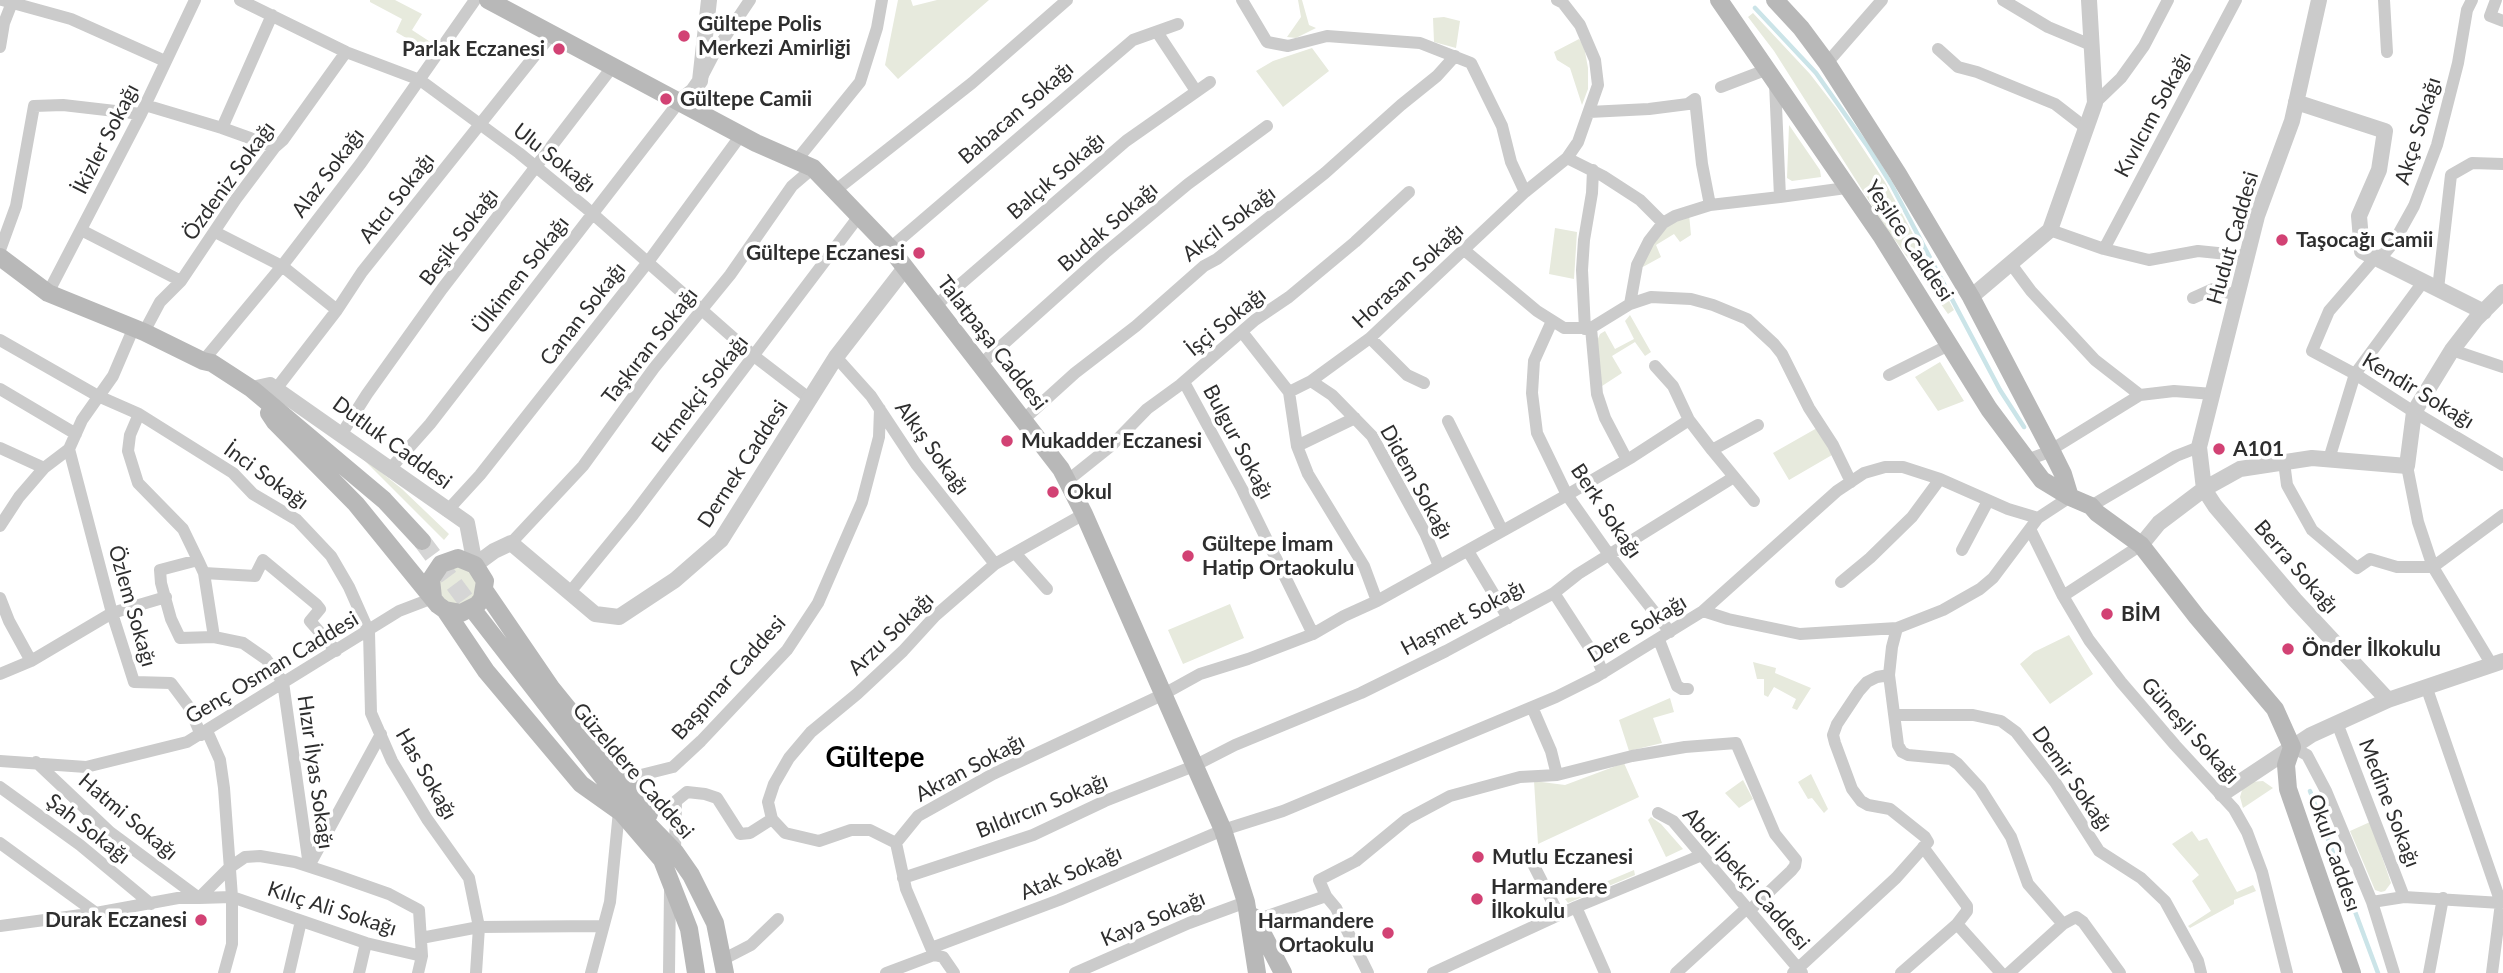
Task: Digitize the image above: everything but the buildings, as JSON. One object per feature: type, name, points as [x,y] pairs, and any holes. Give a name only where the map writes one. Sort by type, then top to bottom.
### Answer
[{"type":"main road","name":"Talatpaşa Caddesi","points":[[488,0],[741,135],[804,165],[836,190],[890,248],[1061,469],[1084,514],[1223,830],[1246,902],[1283,973]]},
{"type":"main road","name":"Yeşilce Caddesi","points":[[1719,0],[1882,237],[1989,409],[2042,480],[2091,506],[2141,545],[2197,617],[2275,709],[2292,747]]},
{"type":"main road","name":"Yeşilce Caddesi","points":[[1775,0],[1801,28],[1827,63],[1898,174],[1970,297],[2051,450],[2063,474],[2070,497]]},
{"type":"main road","name":"Dutluk Caddesi","points":[[0,257],[48,293],[212,363],[252,389],[384,500],[418,544],[344,476],[269,413],[206,368],[202,361]]},
{"type":"main road","points":[[269,413],[356,504],[439,604],[486,671],[581,783],[620,811]]},
{"type":"main road","points":[[485,591],[477,606],[470,610],[453,612],[439,604],[431,579],[441,564],[458,558],[475,565],[481,572],[485,591],[552,689],[641,800],[659,832]]},
{"type":"main road","name":"Güzeldere Caddesi","points":[[695,973],[689,929],[662,860],[510,676],[473,617],[605,780],[659,832],[675,852],[691,876],[715,923],[723,967]]},
{"type":"main road","name":"Okul Caddesı","points":[[2292,747],[2286,765],[2288,789],[2352,973]]},
{"type":"main road","name":"Talatpaşa Caddesi","points":[[1246,902],[1257,973]]},
{"type":"street","name":"İkizler Sokağı","points":[[48,293],[143,109],[195,0]]},
{"type":"street","name":"Ulu Sokağı","points":[[240,0],[346,52],[419,80],[593,214],[754,356],[810,399]]},
{"type":"street","name":"Alaz Sokağı","points":[[202,361],[282,266],[361,163],[475,0]]},
{"type":"street","points":[[700,81],[709,0]]},
{"type":"street","points":[[679,102],[693,91],[700,81],[750,0]]},
{"type":"street","name":"Taşkıran Sokağı","points":[[511,543],[583,466],[654,368],[730,275],[792,186],[860,82],[877,28],[882,0]]},
{"type":"street","points":[[836,190],[972,83],[1067,0]]},
{"type":"street","points":[[1242,0],[1267,43],[1288,46],[1327,36],[1420,43],[1471,62],[1502,126],[1511,162],[1525,192]]},
{"type":"street","points":[[1556,0],[1563,3],[1580,25],[1594,56],[1598,85],[1578,142],[1567,158],[1593,170],[1640,200],[1663,223]]},
{"type":"street","points":[[1827,63],[1882,0]]},
{"type":"street","points":[[2003,0],[2048,27],[2091,45]]},
{"type":"street","points":[[1970,297],[2050,230],[2095,103],[2088,0]]},
{"type":"street","points":[[2095,103],[2122,78],[2144,46],[2168,0]]},
{"type":"street","name":"Kıvılcım Sokağı","points":[[2104,249],[2236,0]]},
{"type":"street","name":"Hudut Caddesi","points":[[2204,489],[2199,447],[2257,216],[2292,121],[2319,0]]},
{"type":"street","points":[[2384,0],[2387,52]]},
{"type":"street","name":"Akçe Sokağı","points":[[2312,351],[2329,311],[2374,259],[2385,253],[2394,242],[2419,194],[2437,145],[2458,63],[2467,10],[2472,0]]},
{"type":"street","points":[[2496,0],[2490,16],[2503,20]]},
{"type":"street","points":[[0,47],[9,1],[71,19],[165,61]]},
{"type":"street","points":[[222,128],[272,15]]},
{"type":"street","points":[[707,20],[712,32],[717,34],[722,34],[732,26]]},
{"type":"street","name":"Babacan Sokağı","points":[[890,248],[1133,40],[1178,24]]},
{"type":"street","points":[[1157,32],[1196,91]]},
{"type":"street","name":"Atıcı Sokağı","points":[[276,389],[337,310],[362,272],[552,33]]},
{"type":"street","points":[[1938,49],[1958,67],[1978,72],[2056,104],[2087,128]]},
{"type":"street","name":"Özdeniz Sokağı","points":[[69,449],[139,330],[160,302],[181,281],[236,199],[283,140],[346,52]]},
{"type":"street","name":"Akçil Sokağı","points":[[1023,420],[1204,266],[1217,259],[1325,173],[1437,76],[1455,56]]},
{"type":"street","name":"Beşik Sokağı","points":[[341,435],[442,289],[613,66]]},
{"type":"street","points":[[1721,87],[1771,74],[1780,197]]},
{"type":"street","name":"Balçık Sokağı","points":[[934,307],[1126,141],[1210,82]]},
{"type":"street","points":[[1589,112],[1648,110],[1688,104],[1695,99],[1702,164],[1710,205]]},
{"type":"street","name":"Ülkimen Sokağı","points":[[390,469],[430,424],[679,102]]},
{"type":"street","points":[[2296,102],[2385,131],[2379,170],[2359,216],[2362,251],[2484,312]]},
{"type":"street","points":[[0,250],[16,206],[34,106],[143,109],[222,128],[275,147]]},
{"type":"street","name":"Budak Sokağı","points":[[979,365],[1105,253],[1188,184],[1267,126]]},
{"type":"street","name":"Canan Sokağı","points":[[447,511],[480,475],[649,262],[741,135]]},
{"type":"street","name":"Horasan Sokağı","points":[[1311,381],[1370,338],[1525,192],[1567,158]]},
{"type":"street","points":[[2329,459],[2355,374],[2431,286],[2451,175],[2472,163],[2503,164]]},
{"type":"street","points":[[1593,170],[1582,270],[1588,328],[1597,394],[1605,418],[1627,460]]},
{"type":"street","points":[[1630,304],[1637,265],[1649,241],[1663,223],[1675,216],[1710,205],[1846,188]]},
{"type":"street","name":"İşçi Sokağı","points":[[1067,481],[1112,444],[1147,409],[1289,297],[1409,192]]},
{"type":"street","name":"Ekmekçi Sokağı","points":[[570,592],[634,515],[859,216]]},
{"type":"street","points":[[81,230],[181,281]]},
{"type":"street","points":[[2050,230],[2104,249],[2149,260],[2198,251],[2247,256]]},
{"type":"street","points":[[215,232],[282,266],[337,310]]},
{"type":"street","points":[[1463,249],[1498,281],[1564,328],[1588,328],[1630,304],[1651,297],[1691,299],[1747,319],[1782,354],[1851,482]]},
{"type":"street","points":[[2011,264],[2031,291],[2095,360],[2140,394]]},
{"type":"street","name":"Dernek Caddesi","points":[[511,543],[595,614],[618,617],[675,580],[721,540],[836,357],[905,268]]},
{"type":"street","points":[[2193,298],[2213,289],[2237,295]]},
{"type":"street","points":[[2222,794],[2292,747],[2337,723],[2388,700],[2498,663],[2433,567],[2418,522],[2407,466],[2414,412],[2452,350],[2503,292]]},
{"type":"street","name":"Berk Sokağı","points":[[1552,321],[1534,362],[1532,393],[1537,433],[1567,495],[1665,636],[1677,686],[1688,690]]},
{"type":"street","points":[[1242,332],[1289,392],[1297,446],[1308,474],[1364,566],[1377,601]]},
{"type":"street","points":[[1370,338],[1407,375],[1424,383]]},
{"type":"street","name":"İnci Sokağı","points":[[0,340],[98,396],[139,414],[233,473],[253,494],[298,520],[331,556],[349,587],[369,632]]},
{"type":"street","points":[[1889,375],[1949,345]]},
{"type":"street","points":[[2452,350],[2503,367]]},
{"type":"street","name":"Kendir Sokağı","points":[[2312,351],[2355,374],[2503,465]]},
{"type":"street","name":"Alkış Sokağı","points":[[836,357],[871,396],[916,464],[995,564]]},
{"type":"street","points":[[1655,366],[1673,386],[1689,420],[1754,501]]},
{"type":"street","points":[[1289,392],[1311,381]]},
{"type":"street","name":"Didem Sokağı","points":[[1311,381],[1332,395],[1372,436],[1425,533],[1439,566]]},
{"type":"street","name":"Bulgur Sokağı","points":[[1184,382],[1242,489],[1313,634]]},
{"type":"street","points":[[252,389],[270,386],[276,389]]},
{"type":"street","points":[[0,389],[76,434]]},
{"type":"street","name":"Dutluk Caddesi","points":[[276,389],[467,523],[475,565]]},
{"type":"street","points":[[2028,460],[2051,450],[2140,394],[2174,391],[2213,394]]},
{"type":"street","name":"Başpınar Caddesi","points":[[625,779],[673,767],[786,650],[818,603],[862,502],[879,437],[880,409]]},
{"type":"street","points":[[139,414],[130,435],[128,451],[138,483],[183,528],[204,573],[214,637]]},
{"type":"street","points":[[1297,446],[1355,418]]},
{"type":"street","name":"Akran Sokağı","points":[[896,843],[918,816],[993,774],[1162,695],[1200,674],[1313,634],[1567,495],[1689,420]]},
{"type":"street","points":[[1448,421],[1502,530]]},
{"type":"street","points":[[1712,450],[1758,425]]},
{"type":"street","points":[[2091,506],[2176,456],[2199,447]]},
{"type":"street","points":[[0,448],[44,468]]},
{"type":"street","points":[[0,526],[19,497],[44,468],[69,449]]},
{"type":"street","name":"Özlem Sokağı","points":[[69,449],[112,613],[134,681],[171,683],[204,733]]},
{"type":"street","points":[[2063,597],[2141,545],[2159,523],[2204,489],[2240,468],[2312,458],[2407,466]]},
{"type":"street","points":[[2284,462],[2287,485],[2312,530],[2357,568],[2370,559],[2397,567],[2433,567],[2503,515]]},
{"type":"street","name":"Dere Sokağı","points":[[1223,830],[1283,811],[1532,707],[1603,673],[1703,611],[1864,473],[1885,467],[1903,467],[2038,518]]},
{"type":"street","name":"Haşmet Sokağı","points":[[1194,766],[1235,745],[1361,693],[1508,618],[1554,593],[1578,574],[1734,477]]},
{"type":"street","points":[[1842,582],[1912,517],[1940,479]]},
{"type":"street","name":"Berra Sokağı","points":[[2204,489],[2215,506],[2295,600],[2388,700]]},
{"type":"street","points":[[1703,611],[1727,619],[1800,634],[1897,628],[1943,610],[1980,589],[1993,578],[2038,518],[2070,497]]},
{"type":"street","points":[[1962,550],[1988,501]]},
{"type":"street","name":"Arzu Sokağı","points":[[772,819],[768,802],[774,784],[789,758],[811,732],[857,694],[903,651],[935,616],[995,564],[1084,514]]},
{"type":"street","name":"Güneşli Sokağı","points":[[2030,529],[2063,597],[2089,640],[2175,745],[2234,809],[2247,832],[2262,872],[2287,973]]},
{"type":"street","points":[[475,565],[511,543]]},
{"type":"street","points":[[1468,551],[1508,618]]},
{"type":"street","points":[[1015,553],[1047,589]]},
{"type":"street","points":[[198,560],[160,570],[171,619],[180,638],[214,637],[243,643],[266,659],[283,682]]},
{"type":"street","points":[[204,573],[255,576],[263,560],[316,604],[320,609],[310,621],[336,651]]},
{"type":"street","points":[[1554,593],[1603,673]]},
{"type":"street","points":[[0,674],[31,662],[112,613],[166,597]]},
{"type":"street","points":[[0,598],[31,662]]},
{"type":"street","name":"Genç Osman Caddesi","points":[[0,761],[86,767],[187,742],[399,611],[439,604]]},
{"type":"street","points":[[1897,628],[1889,674],[1898,745],[1902,752],[1908,755],[1951,760],[1958,764],[1980,788],[2011,838],[2028,884],[2063,924]]},
{"type":"street","name":"Has Sokağı","points":[[369,632],[372,713],[392,761],[469,878],[480,928],[477,973]]},
{"type":"street","points":[[1797,971],[1896,877],[1928,842],[1890,809],[1861,801],[1853,789],[1833,735],[1837,724],[1867,682],[1889,674]]},
{"type":"street","name":"Hızır İlyas Sokağı","points":[[283,682],[309,866]]},
{"type":"street","points":[[2426,686],[2501,903],[2492,973]]},
{"type":"street","points":[[1532,707],[1552,751],[1557,775]]},
{"type":"street","name":"Demir Sokağı","points":[[1895,715],[1973,715],[2001,721],[2017,732],[2055,782],[2099,851],[2141,878],[2165,901],[2199,961],[2201,973]]},
{"type":"street","name":"Medine Sokağı","points":[[2337,723],[2404,897]]},
{"type":"street","points":[[204,733],[220,761],[224,788],[233,944],[224,973]]},
{"type":"street","points":[[309,866],[381,734]]},
{"type":"street","points":[[1368,973],[1319,880],[1356,861],[1407,819],[1450,796],[1520,777],[1557,775],[1632,756],[1685,747],[1736,743],[1775,834],[1796,860],[1795,866],[1676,973]]},
{"type":"street","points":[[2292,747],[2307,755],[2326,791],[2372,902],[2394,973]]},
{"type":"street","name":"Hatmi Sokağı","points":[[36,762],[110,832],[199,898]]},
{"type":"street","name":"Bıldırcın Sokağı","points":[[903,878],[1033,835],[1136,788],[1194,766]]},
{"type":"street","name":"Şah Sokağı","points":[[0,788],[80,845],[151,904]]},
{"type":"street","points":[[675,852],[676,801],[687,792],[717,798],[740,834],[750,833],[772,819],[785,833],[819,841],[851,830],[870,830],[896,843],[906,890],[932,951],[943,957],[954,973]]},
{"type":"street","points":[[591,973],[610,902],[620,811]]},
{"type":"street","name":"Abdi İpekçi Caddesi","points":[[1658,813],[1673,821],[1749,909],[1797,971]]},
{"type":"street","name":"Atak Sokağı","points":[[886,973],[932,951],[1223,830]]},
{"type":"street","points":[[0,843],[96,913]]},
{"type":"street","points":[[1902,973],[1967,911],[1967,906],[1923,848]]},
{"type":"street","points":[[1433,973],[1449,970],[1576,907],[1702,855]]},
{"type":"street","points":[[199,898],[229,868],[245,857],[260,856],[309,866],[389,894],[419,910],[422,956],[418,973]]},
{"type":"street","points":[[1531,860],[1559,915]]},
{"type":"street","points":[[669,973],[670,880]]},
{"type":"street","points":[[1255,920],[1326,896]]},
{"type":"street","points":[[1,926],[178,898],[232,897]]},
{"type":"street","name":"Kılıç Ali Sokağı","points":[[232,897],[366,943],[422,956]]},
{"type":"street","points":[[2372,902],[2404,897],[2501,903]]},
{"type":"street","points":[[2429,973],[2443,898]]},
{"type":"street","name":"Kaya Sokağı","points":[[1075,973],[1189,923],[1246,902]]},
{"type":"street","points":[[1576,907],[1605,973]]},
{"type":"street","points":[[2009,973],[2063,924],[2076,918],[2083,922],[2120,973]]},
{"type":"street","points":[[723,967],[778,919]]},
{"type":"street","points":[[289,973],[301,921]]},
{"type":"street","points":[[1956,924],[2001,973]]},
{"type":"street","points":[[421,938],[480,928],[602,926]]},
{"type":"street","points":[[359,973],[366,943]]},
{"type":"shaded area","points":[[370,0],[395,0],[422,14],[412,30],[435,45],[430,52],[396,32],[402,19]]},
{"type":"shaded area","points":[[898,0],[911,0],[913,6],[937,0],[989,0],[898,79],[885,65]]},
{"type":"shaded area","points":[[1298,0],[1302,0],[1309,25],[1316,28],[1296,38],[1287,37],[1301,17]]},
{"type":"shaded area","points":[[1753,13],[1810,74],[1837,109],[1885,182],[1954,310],[1948,314],[1887,229],[1774,51],[1748,17]]},
{"type":"shaded area","points":[[1444,17],[1460,21],[1456,48],[1434,42],[1433,18]]},
{"type":"shaded area","points":[[1579,39],[1584,46],[1588,68],[1588,89],[1582,105],[1570,68],[1557,60],[1554,52]]},
{"type":"shaded area","points":[[1312,48],[1329,71],[1283,107],[1256,71],[1273,61]]},
{"type":"shaded area","points":[[1789,125],[1820,170],[1821,177],[1792,181],[1787,178]]},
{"type":"shaded area","points":[[1689,214],[1691,235],[1680,242],[1674,234],[1656,245],[1661,257],[1641,268],[1651,243],[1666,225]]},
{"type":"shaded area","points":[[1555,228],[1577,232],[1574,279],[1549,274]]},
{"type":"shaded area","points":[[1630,315],[1651,352],[1645,356],[1635,342],[1612,356],[1622,373],[1602,386],[1596,343],[1600,334],[1605,331],[1615,349],[1634,339],[1625,321]]},
{"type":"shaded area","points":[[1940,362],[1964,401],[1938,411],[1915,377]]},
{"type":"shaded area","points":[[1817,428],[1832,455],[1789,480],[1773,453]]},
{"type":"shaded area","points":[[356,452],[402,489],[449,534],[444,540]]},
{"type":"shaded area","points":[[458,567],[471,573],[477,586],[471,599],[458,605],[445,599],[439,586],[445,573]]},
{"type":"shaded area","points":[[1230,604],[1244,638],[1183,664],[1168,630]]},
{"type":"shaded area","points":[[2069,635],[2093,674],[2050,704],[2020,664],[2034,652]]},
{"type":"shaded area","points":[[1753,662],[1776,668],[1775,673],[1811,688],[1797,710],[1792,708],[1796,699],[1774,687],[1768,697],[1764,695],[1764,679],[1757,679]]},
{"type":"shaded area","points":[[1670,698],[1674,712],[1653,718],[1662,743],[1629,751],[1619,720]]},
{"type":"shaded area","points":[[1624,763],[1639,797],[1538,844],[1534,781],[1565,785]]},
{"type":"shaded area","points":[[1811,774],[1828,809],[1824,813],[1812,798],[1808,799],[1798,782]]},
{"type":"shaded area","points":[[1743,780],[1753,799],[1739,808],[1725,793]]},
{"type":"shaded area","points":[[2263,781],[2273,788],[2243,808],[2240,797],[2243,787],[2250,782]]},
{"type":"shaded area","points":[[1651,817],[1661,824],[1683,849],[1666,857],[1648,820]]},
{"type":"shaded area","points":[[2370,822],[2391,883],[2381,892],[2375,890],[2350,831]]},
{"type":"shaded area","points":[[2192,831],[2199,841],[2207,838],[2237,892],[2253,885],[2256,891],[2234,900],[2234,904],[2190,928],[2188,926],[2211,911],[2192,881],[2199,875],[2172,844]]},
{"type":"shaded area","points":[[1634,870],[1635,875],[1568,903],[1565,899]]},
{"type":"waterway","points":[[1755,8],[1816,73],[1868,147],[1891,184],[2000,390],[2024,427]]},
{"type":"waterway","points":[[2310,791],[2378,973]]},
{"type":"tunnel","points":[[422,541],[477,615]]},
{"type":"place","name":"Gültepe Polis Merkezi Amirliği","points":[[684,36]]},
{"type":"place","name":"Parlak Eczanesi","points":[[559,49]]},
{"type":"place","name":"Gültepe Camii","points":[[666,99]]},
{"type":"place","name":"Taşocağı Camii","points":[[2282,240]]},
{"type":"place","name":"Gültepe Eczanesi","points":[[919,253]]},
{"type":"place","name":"Mukadder Eczanesi","points":[[1007,441]]},
{"type":"place","name":"A101","points":[[2219,449]]},
{"type":"place","name":"Okul","points":[[1053,492]]},
{"type":"place","name":"Gültepe İmam Hatip Ortaokulu","points":[[1188,556]]},
{"type":"place","name":"BİM","points":[[2107,614]]},
{"type":"place","name":"Önder İlkokulu","points":[[2288,649]]},
{"type":"place","name":"Mutlu Eczanesi","points":[[1478,857]]},
{"type":"place","name":"Harmandere İlkokulu","points":[[1477,899]]},
{"type":"place","name":"Durak Eczanesi","points":[[201,920]]},
{"type":"place","name":"Harmandere Ortaokulu","points":[[1388,933]]},
{"type":"district","name":"Gültepe","points":[[875,758]]}]
